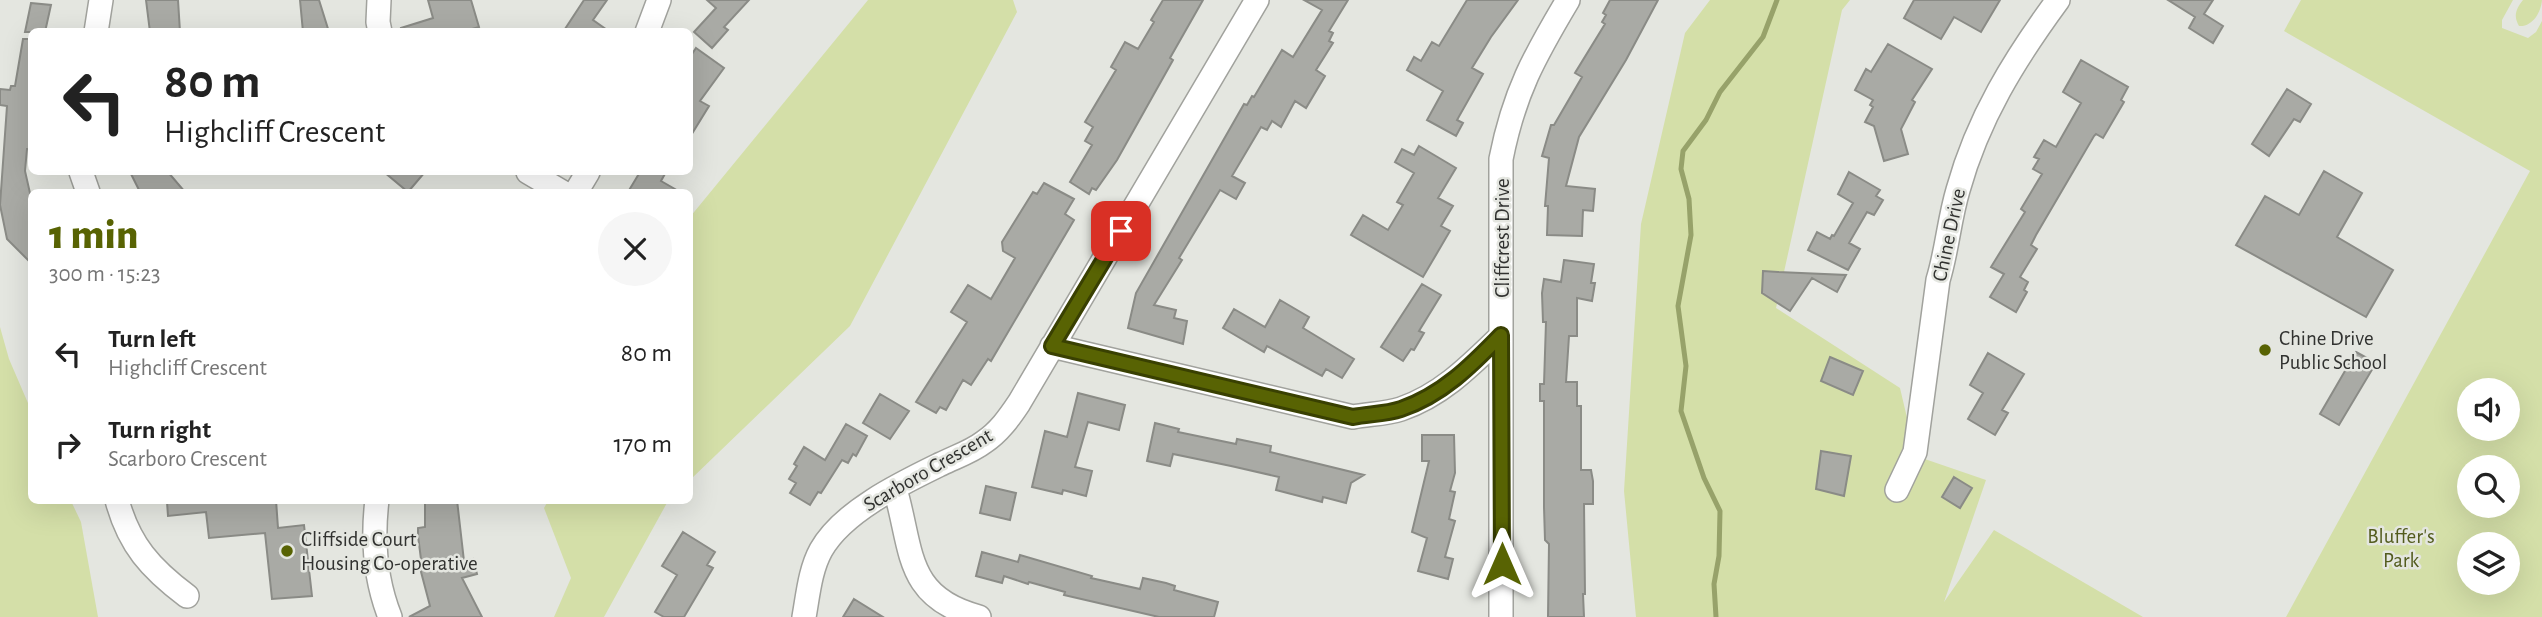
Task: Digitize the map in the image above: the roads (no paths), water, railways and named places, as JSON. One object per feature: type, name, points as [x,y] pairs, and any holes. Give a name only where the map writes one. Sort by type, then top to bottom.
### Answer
[{"type":"street","points":[[97,28],[101,0]]},
{"type":"street","points":[[379,0],[379,28]]},
{"type":"street","points":[[648,28],[659,0]]},
{"type":"street","name":"Scarboro Crescent","points":[[804,617],[812,576],[821,551],[839,527],[863,508],[918,475],[970,451],[1003,426],[1257,0]]},
{"type":"street","name":"Cliffcrest Drive","points":[[1502,617],[1501,159],[1509,120],[1533,60],[1568,0]]},
{"type":"street","name":"Chine Drive","points":[[1897,491],[1915,452],[1938,280],[1946,255],[1957,192],[1969,155],[1992,100],[2058,0]]},
{"type":"street","points":[[533,175],[557,189]]},
{"type":"street","points":[[1052,346],[1353,417],[1399,410],[1429,397],[1457,379],[1501,335]]},
{"type":"street","points":[[895,489],[909,555],[919,579],[937,597],[963,613],[978,617]]},
{"type":"street","points":[[118,504],[130,535],[146,562],[187,596]]},
{"type":"street","points":[[377,504],[374,541],[376,564],[380,590],[390,617]]},
{"type":"waterway","points":[[1716,617],[1714,584],[1719,556],[1720,511],[1704,478],[1681,411],[1686,366],[1678,306],[1691,235],[1689,199],[1681,169],[1683,151],[1706,120],[1720,92],[1763,37],[1777,0]]},
{"type":"place","name":"Chine Drive Public School","points":[[2265,350]]},
{"type":"place","name":"Cliffside Court Housing Co-operative","points":[[287,551]]},
{"type":"park label","name":"Bluffer's Park","points":[[2401,548]]}]
